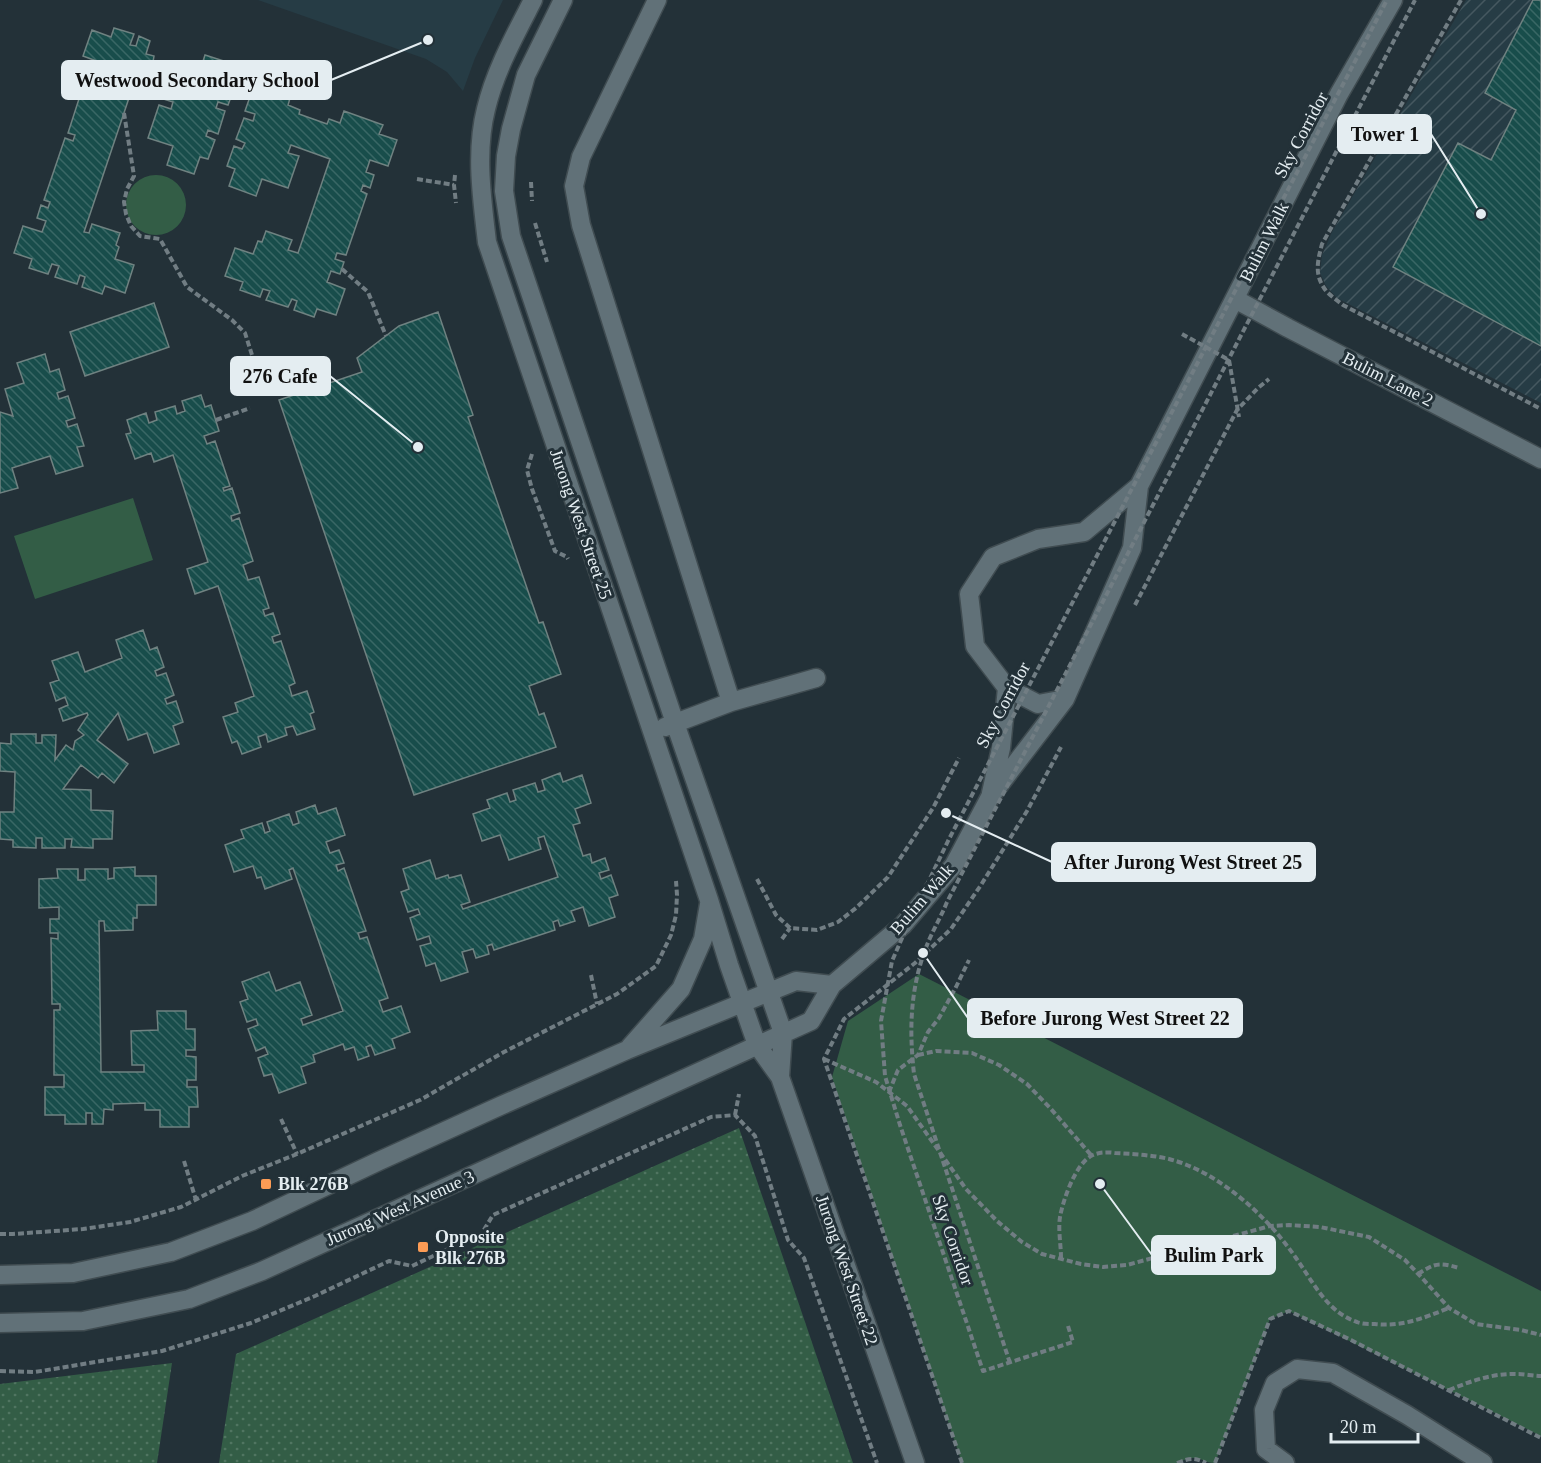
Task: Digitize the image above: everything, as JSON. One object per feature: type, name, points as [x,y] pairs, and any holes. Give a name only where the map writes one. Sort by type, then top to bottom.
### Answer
[{"type":"street","name":"Jurong West Street 25","points":[[533,0],[500,67],[486,110],[481,141],[481,174],[487,242],[757,1045]]},
{"type":"street","name":"Jurong West Street 25","points":[[563,0],[526,75],[511,129],[506,156],[504,192],[511,236],[675,723],[783,1033]]},
{"type":"street","points":[[657,0],[581,157],[574,186],[581,225],[731,702]]},
{"type":"street","name":"Bulim Walk","points":[[783,1033],[811,1021],[832,985],[903,925],[954,865],[990,797],[1065,699],[1132,548],[1139,486],[1339,94],[1393,0]]},
{"type":"street","name":"Bulim Lane 2","points":[[1235,299],[1541,459]]},
{"type":"street","name":"Bulim Walk","points":[[1065,699],[1038,704],[1007,688],[975,646],[969,594],[993,557],[1038,539],[1084,532],[1139,486]]},
{"type":"street","points":[[652,731],[731,702],[816,678]]},
{"type":"street","name":"Bulim Walk","points":[[990,797],[1000,748],[1007,688]]},
{"type":"street","points":[[627,1050],[681,989],[703,939],[709,900]]},
{"type":"street","points":[[0,1275],[73,1273],[171,1252],[252,1221],[379,1161],[627,1050],[796,981],[832,985]]},
{"type":"street","name":"Jurong West Avenue 3","points":[[0,1323],[83,1321],[189,1299],[262,1271],[783,1033]]},
{"type":"street","name":"Jurong West Street 22","points":[[780,1077],[783,1033]]},
{"type":"street","name":"Jurong West Street 22","points":[[757,1045],[780,1077],[915,1463]]},
{"type":"street","points":[[1285,1463],[1266,1449],[1264,1410],[1275,1383],[1297,1369],[1333,1373],[1407,1415],[1481,1462]]},
{"type":"street","points":[[1457,1463],[1481,1462]]},
{"type":"path","name":"Sky Corridor","points":[[1068,1326],[1073,1342],[982,1371],[885,1076],[881,1021],[892,961],[948,841],[1387,0]]},
{"type":"path","name":"Sky Corridor","points":[[1010,1363],[914,1074],[911,1013],[918,974],[927,945],[947,902],[1415,0]]},
{"type":"path","points":[[1461,0],[1322,244],[1317,276],[1328,292],[1343,305],[1541,409]]},
{"type":"path","points":[[124,113],[134,176],[127,189],[124,202],[131,226],[140,236],[159,239],[187,287],[232,320],[245,333],[258,374]]},
{"type":"path","points":[[455,174],[456,206]]},
{"type":"path","points":[[417,179],[454,185]]},
{"type":"path","points":[[342,269],[368,292],[386,336]]},
{"type":"path","points":[[1182,333],[1229,360],[1239,417]]},
{"type":"path","points":[[216,420],[250,408]]},
{"type":"path","points":[[529,444],[532,455],[527,470],[532,489],[555,551],[567,557],[571,568]]},
{"type":"path","points":[[0,1233],[83,1229],[130,1222],[182,1206],[242,1176],[420,1100],[616,994],[656,966],[671,936],[676,915],[676,878]]},
{"type":"path","points":[[782,939],[790,928]]},
{"type":"path","points":[[918,1055],[928,1032],[939,1018],[969,960]]},
{"type":"path","points":[[591,975],[597,1004]]},
{"type":"path","points":[[889,1092],[898,1070],[918,1055],[936,1051],[972,1053],[999,1065],[1027,1084],[1091,1155]]},
{"type":"path","points":[[962,1463],[824,1059],[876,1082],[907,1106],[966,1189],[997,1221],[1022,1242],[1041,1254],[1103,1268],[1127,1265],[1270,1226],[1320,1227],[1369,1238],[1405,1260],[1449,1308],[1476,1324],[1541,1335]]},
{"type":"path","points":[[735,1115],[739,1094]]},
{"type":"path","points":[[0,1371],[35,1372],[162,1351],[250,1323],[315,1296],[389,1261],[412,1266],[482,1233],[493,1215],[711,1117],[735,1115]]},
{"type":"path","points":[[735,1115],[755,1136],[788,1240],[804,1258],[877,1463]]},
{"type":"path","points":[[281,1119],[297,1154]]},
{"type":"path","points":[[1061,1258],[1059,1219],[1068,1190],[1082,1163],[1091,1155],[1103,1152],[1169,1160],[1202,1172],[1230,1188],[1270,1226],[1295,1256],[1317,1290],[1337,1312],[1358,1323],[1384,1325],[1404,1324],[1449,1308]]},
{"type":"path","points":[[184,1161],[196,1200]]},
{"type":"path","points":[[1418,1274],[1434,1265],[1445,1264],[1458,1268]]},
{"type":"path","points":[[1448,1390],[1497,1374],[1541,1376]]},
{"type":"path","points":[[1177,1463],[1191,1458],[1197,1458],[1206,1463]]},
{"type":"shaded area","points":[[258,0],[503,0],[475,58],[463,91],[447,72],[426,59]]},
{"type":"shaded area","points":[[1466,0],[1541,0],[1541,403],[1337,298],[1326,286],[1320,273],[1322,255],[1332,232]]},
{"type":"green space","points":[[156,175],[177,184],[186,205],[177,226],[156,235],[135,226],[126,205],[135,184]]},
{"type":"green space","points":[[133,498],[153,560],[35,599],[14,536]]},
{"type":"green space","points":[[919,974],[1541,1291],[1541,1436],[1289,1311],[1270,1319],[1215,1463],[1193,1458],[1177,1463],[962,1463],[832,1077],[848,1021]]},
{"type":"green space","points":[[739,1128],[853,1463],[219,1463],[236,1354]]},
{"type":"green space","points":[[172,1363],[157,1463],[0,1463],[0,1384]]},
{"type":"building","points":[[1533,0],[1541,0],[1541,346],[1393,267],[1458,143],[1491,160],[1516,110],[1485,93]]},
{"type":"building","points":[[114,28],[134,34],[130,45],[136,46],[139,36],[150,41],[146,54],[154,56],[153,62],[183,73],[185,66],[200,71],[205,55],[233,64],[226,83],[235,86],[228,105],[218,102],[216,108],[225,111],[218,134],[208,130],[206,136],[215,140],[208,159],[200,157],[194,174],[167,165],[173,146],[148,138],[159,105],[171,109],[173,102],[132,89],[84,232],[89,233],[92,224],[120,233],[115,259],[134,265],[125,293],[105,286],[102,294],[82,287],[85,277],[80,275],[77,284],[55,277],[59,266],[52,264],[48,274],[29,268],[32,259],[14,253],[23,226],[42,232],[46,221],[37,218],[41,205],[48,208],[50,202],[44,200],[65,138],[73,141],[75,135],[68,133],[88,71],[98,75],[102,63],[83,56],[92,30],[111,37]]},
{"type":"building","points":[[268,76],[294,85],[288,105],[300,110],[299,114],[327,124],[329,119],[340,123],[344,111],[383,125],[379,134],[397,140],[388,166],[370,160],[366,172],[374,175],[370,188],[363,185],[361,191],[367,194],[346,255],[337,253],[335,259],[344,262],[340,274],[331,271],[327,282],[345,289],[336,315],[317,309],[314,317],[294,310],[297,301],[292,299],[288,307],[266,300],[270,291],[263,289],[260,297],[240,290],[243,282],[225,276],[235,248],[253,254],[258,241],[262,242],[266,231],[292,240],[288,250],[298,253],[330,159],[291,145],[288,153],[299,156],[288,188],[262,179],[256,196],[229,186],[235,169],[227,166],[234,146],[242,149],[245,143],[236,139],[244,118],[253,121],[255,114],[245,111],[252,91],[262,94]]},
{"type":"building","points":[[154,303],[169,347],[85,376],[70,332]]},
{"type":"building","points":[[438,312],[473,415],[468,417],[539,623],[543,622],[561,674],[529,686],[539,715],[544,713],[556,747],[414,795],[279,400],[362,372],[357,358],[399,326]]},
{"type":"building","points":[[45,354],[50,372],[59,369],[65,390],[57,393],[59,399],[68,396],[75,418],[66,421],[68,427],[77,424],[84,446],[77,447],[83,466],[56,474],[50,456],[12,468],[18,488],[0,493],[0,412],[13,416],[5,389],[24,383],[17,363]]},
{"type":"building","points":[[201,395],[205,407],[211,405],[219,431],[204,436],[207,444],[215,441],[230,486],[223,488],[224,491],[232,488],[240,513],[231,516],[232,521],[239,518],[253,561],[243,565],[248,580],[259,577],[269,608],[263,610],[265,616],[273,613],[280,634],[272,637],[274,643],[281,641],[295,683],[289,686],[292,696],[307,691],[314,712],[310,714],[315,729],[297,735],[293,726],[285,728],[287,735],[268,742],[266,734],[258,737],[261,747],[242,754],[237,741],[232,743],[223,717],[238,712],[235,703],[254,696],[218,586],[195,594],[187,569],[208,562],[173,455],[154,462],[151,453],[135,459],[126,434],[131,433],[127,420],[146,413],[149,423],[157,420],[155,412],[175,406],[177,414],[185,411],[182,401]]},
{"type":"building","points":[[143,630],[150,650],[157,647],[164,667],[155,671],[157,676],[166,673],[174,695],[165,699],[167,704],[176,701],[183,722],[173,726],[179,744],[154,753],[147,733],[128,740],[118,713],[97,740],[128,764],[114,783],[102,773],[98,778],[81,765],[63,789],[91,790],[91,810],[113,811],[112,839],[93,839],[93,848],[71,847],[72,839],[65,839],[65,848],[42,848],[42,838],[36,838],[36,848],[13,847],[13,840],[0,839],[0,812],[14,812],[15,772],[0,771],[0,743],[11,744],[11,734],[36,734],[36,743],[42,743],[42,735],[56,735],[55,760],[66,745],[73,750],[75,741],[84,735],[78,730],[88,715],[87,713],[63,721],[59,709],[68,705],[65,697],[56,701],[50,683],[59,680],[52,661],[78,652],[85,672],[122,658],[116,640]]},
{"type":"building","points":[[560,773],[563,782],[582,775],[591,803],[575,809],[580,823],[573,825],[583,856],[590,854],[592,863],[605,858],[609,870],[599,873],[601,879],[611,875],[618,895],[609,898],[615,917],[589,926],[583,907],[571,911],[575,921],[560,926],[558,920],[553,922],[555,930],[494,950],[492,944],[487,946],[489,954],[476,958],[473,949],[462,952],[468,972],[441,981],[435,963],[426,966],[420,946],[431,943],[429,936],[417,940],[410,918],[420,914],[418,909],[408,912],[401,892],[409,889],[403,869],[430,860],[436,879],[448,875],[449,878],[461,875],[470,902],[461,905],[463,909],[558,877],[544,836],[538,838],[541,849],[509,860],[500,835],[482,841],[473,814],[490,808],[487,800],[507,793],[510,802],[516,800],[513,790],[535,783],[538,792],[545,790],[542,780]]},
{"type":"building","points":[[315,805],[318,814],[336,808],[345,835],[326,842],[330,853],[339,850],[344,863],[336,865],[338,871],[344,868],[366,931],[358,933],[360,939],[367,937],[388,998],[379,1001],[383,1012],[401,1006],[410,1032],[392,1039],[395,1048],[375,1055],[371,1045],[366,1047],[369,1056],[358,1060],[354,1047],[345,1050],[343,1044],[313,1055],[315,1062],[301,1067],[306,1083],[279,1093],[272,1074],[264,1076],[258,1058],[268,1054],[265,1047],[256,1051],[248,1029],[258,1025],[256,1019],[247,1022],[240,1002],[248,999],[242,982],[269,972],[276,991],[300,982],[312,1015],[301,1019],[303,1025],[343,1011],[293,868],[289,870],[292,879],[265,889],[261,877],[257,878],[253,866],[234,872],[225,845],[244,838],[241,830],[262,823],[265,833],[270,831],[267,822],[289,814],[293,825],[299,823],[296,812]]},
{"type":"building","points":[[135,867],[135,876],[156,876],[156,905],[137,905],[137,918],[133,918],[133,930],[105,931],[104,921],[99,921],[101,1072],[144,1072],[144,1065],[132,1065],[131,1031],[158,1030],[157,1011],[186,1011],[186,1029],[195,1029],[195,1050],[186,1050],[186,1056],[196,1057],[196,1080],[187,1080],[187,1087],[197,1087],[198,1107],[189,1107],[189,1127],[160,1127],[160,1110],[145,1110],[145,1103],[113,1104],[113,1110],[104,1109],[103,1124],[92,1124],[92,1113],[86,1113],[86,1124],[65,1124],[65,1115],[45,1115],[45,1087],[64,1087],[64,1075],[54,1075],[54,1010],[60,1010],[60,1004],[52,1004],[51,938],[58,939],[58,933],[50,933],[50,919],[59,919],[59,907],[39,908],[39,879],[58,878],[57,869],[78,869],[78,880],[85,880],[85,869],[108,869],[108,879],[114,878],[114,868]]},
{"type":"place","name":"Westwood Secondary School","points":[[428,40]]},
{"type":"place","name":"Tower 1","points":[[1481,214]]},
{"type":"place","name":"276 Cafe","points":[[418,447]]},
{"type":"place","name":"After Jurong West Street 25","points":[[946,813]]},
{"type":"place","name":"Before Jurong West Street 22","points":[[923,953]]},
{"type":"place","name":"Blk 276B","points":[[266,1184]]},
{"type":"place","name":"Bulim Park","points":[[1100,1184]]},
{"type":"place","name":"Opposite Blk 276B","points":[[423,1247]]}]
